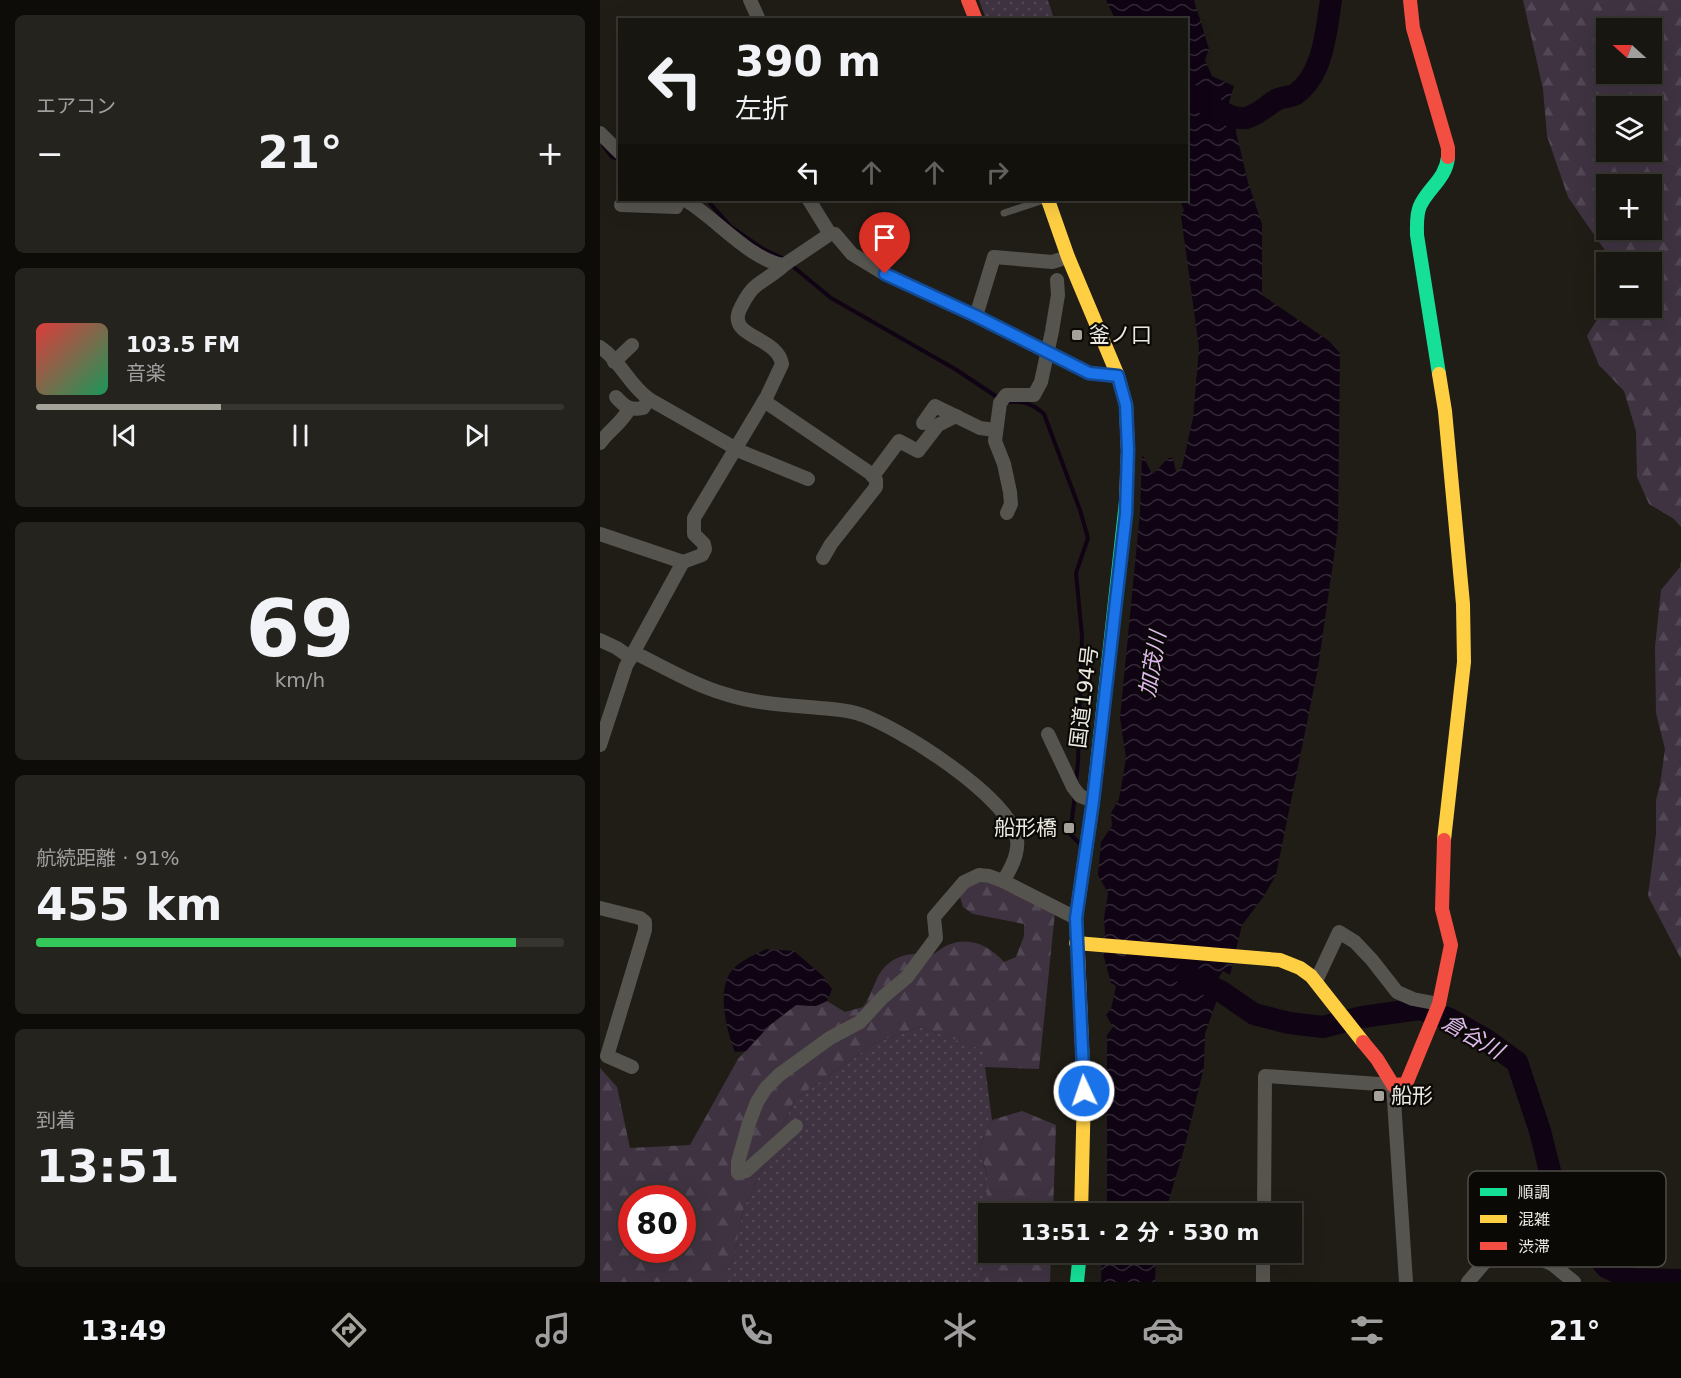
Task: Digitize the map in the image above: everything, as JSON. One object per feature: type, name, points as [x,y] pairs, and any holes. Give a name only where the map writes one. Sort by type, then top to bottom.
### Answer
[{"type":"main road","points":[[968,0],[975,18]]},
{"type":"main road","points":[[1082,943],[1270,959],[1295,965],[1316,981],[1377,1059],[1393,1085],[1406,1084],[1438,1004],[1451,945],[1442,909],[1445,825],[1464,662],[1463,604],[1445,411],[1417,235],[1419,209],[1445,174],[1449,162],[1448,148],[1413,28],[1410,0]]},
{"type":"main road","name":"国道194号","points":[[1047,201],[1068,257],[1118,376],[1126,405],[1128,450],[1126,514],[1093,801],[1076,918],[1082,943],[1084,1091],[1082,1203]]},
{"type":"main road","points":[[1077,1282],[1079,1263]]},
{"type":"street","points":[[750,0],[758,18]]},
{"type":"street","points":[[600,133],[618,151]]},
{"type":"street","points":[[621,205],[676,207],[670,201]]},
{"type":"street","points":[[686,201],[759,256],[784,265]]},
{"type":"street","points":[[810,201],[830,234],[834,234],[852,254],[885,274],[976,316],[1089,373],[1118,376]]},
{"type":"street","points":[[600,534],[684,562],[702,555],[705,549],[704,544],[694,534],[694,518],[776,380],[782,364],[774,348],[739,326],[737,314],[748,294],[758,284],[830,234]]},
{"type":"street","points":[[976,316],[994,257],[1052,262],[1068,257]]},
{"type":"street","points":[[1007,513],[1011,504],[1010,492],[1004,464],[995,441],[1000,403],[1006,395],[1034,395],[1041,382],[1056,311],[1057,280]]},
{"type":"street","points":[[614,362],[632,345]]},
{"type":"street","points":[[600,347],[611,354],[614,362],[649,399],[736,449],[808,479]]},
{"type":"street","points":[[616,397],[629,409],[643,408],[649,399]]},
{"type":"street","points":[[764,401],[876,480],[876,487],[831,544],[823,558]]},
{"type":"street","points":[[923,423],[935,406],[980,428],[995,430]]},
{"type":"street","points":[[600,443],[608,432],[624,419],[629,409]]},
{"type":"street","points":[[873,476],[899,441],[918,451],[938,425],[956,416]]},
{"type":"street","points":[[600,745],[626,666],[684,562]]},
{"type":"street","points":[[600,640],[724,694],[759,702],[855,712],[909,737],[967,778],[1002,812],[1012,826],[1017,837],[1017,851],[1003,881]]},
{"type":"street","points":[[1048,734],[1073,787],[1080,796],[1093,801]]},
{"type":"street","points":[[796,1126],[746,1171],[738,1173],[738,1162],[749,1124],[757,1102],[766,1088],[779,1075],[830,1038],[860,1022],[883,997],[907,977],[936,938],[934,917],[964,882],[979,875],[988,876],[1003,881],[1076,918]]},
{"type":"street","points":[[600,908],[640,918],[645,922],[645,930],[607,1056],[632,1066]]},
{"type":"street","points":[[1316,981],[1339,932],[1354,942],[1372,960],[1397,992],[1413,999],[1438,1004]]},
{"type":"street","points":[[1264,1203],[1265,1076],[1393,1085],[1406,1282]]},
{"type":"street","points":[[1263,1263],[1263,1282]]},
{"type":"street","points":[[1468,1282],[1481,1267]]},
{"type":"street","points":[[1557,1267],[1574,1282]]},
{"type":"lane","points":[[1004,213],[1044,201]]},
{"type":"green space","points":[[979,0],[1048,0],[1054,18],[986,18]]},
{"type":"green space","points":[[1523,0],[1681,0],[1681,527],[1674,519],[1649,504],[1637,477],[1636,431],[1624,391],[1599,365],[1587,336],[1598,318],[1662,318],[1662,252],[1606,252],[1598,240],[1662,240],[1662,174],[1596,174],[1596,237],[1568,197],[1547,136],[1543,89]]},
{"type":"green space","points":[[1681,561],[1681,959],[1648,896],[1656,834],[1656,800],[1665,749],[1656,713],[1655,647],[1661,590],[1680,567]]},
{"type":"green space","points":[[979,882],[995,884],[1055,912],[1039,1069],[985,1067],[986,1051],[920,1027],[875,1043],[795,1099],[743,1210],[734,1258],[720,1282],[600,1282],[600,1068],[617,1087],[630,1148],[690,1145],[738,1059],[770,1025],[796,1005],[816,1006],[827,1001],[845,1012],[863,1007],[880,973],[892,961],[906,955],[932,955],[956,942],[979,944],[992,951],[1004,962],[1016,957],[1024,936],[1024,924],[973,914],[963,907],[960,897],[966,887]]},
{"type":"green space","points":[[920,1027],[987,1051],[985,1067],[992,1120],[979,1149],[987,1175],[988,1203],[978,1203],[978,1263],[986,1263],[980,1282],[720,1282],[734,1258],[743,1210],[795,1099],[875,1043]]},
{"type":"green space","points":[[1022,1111],[1056,1125],[1053,1203],[988,1203],[987,1174],[979,1149],[992,1120]]},
{"type":"green space","points":[[986,1263],[1051,1263],[1050,1282],[980,1282]]},
{"type":"water","name":"加茂川","points":[[1106,0],[1194,0],[1209,49],[1205,60],[1212,76],[1234,86],[1229,102],[1237,123],[1236,132],[1248,182],[1262,224],[1262,295],[1329,341],[1340,353],[1338,528],[1318,668],[1276,875],[1264,896],[1242,925],[1230,975],[1223,971],[1210,991],[1217,1000],[1205,1034],[1204,1067],[1185,1146],[1168,1203],[1107,1203],[1107,1035],[1113,1027],[1106,1015],[1111,1009],[1116,986],[1111,983],[1102,950],[1108,893],[1098,875],[1101,842],[1112,826],[1111,813],[1119,799],[1126,758],[1120,718],[1140,512],[1142,455],[1153,474],[1168,458],[1173,458],[1176,472],[1182,467],[1193,418],[1199,348],[1181,216],[1184,210],[1180,201],[1188,201],[1188,18],[1115,18]]},
{"type":"water","points":[[766,949],[794,951],[823,976],[832,989],[827,1001],[816,1006],[796,1005],[770,1025],[746,1051],[735,1052],[725,1013],[726,982],[737,965]]},
{"type":"water","points":[[1102,1263],[1156,1263],[1155,1282],[1101,1282]]},
{"type":"waterway","points":[[1188,93],[1215,109],[1240,118],[1250,117],[1278,99],[1296,94],[1313,75],[1318,63],[1325,38],[1331,0]]},
{"type":"waterway","points":[[603,145],[612,157],[618,159]]},
{"type":"waterway","points":[[708,201],[731,227],[763,249],[784,259]]},
{"type":"waterway","points":[[790,264],[831,298],[955,369],[1000,399]]},
{"type":"waterway","points":[[1007,402],[1027,404],[1044,414],[1080,510],[1088,538],[1076,573],[1082,636],[1076,781]]},
{"type":"waterway","points":[[1075,795],[1070,834],[1079,843]]},
{"type":"waterway","name":"倉谷川","points":[[1185,974],[1222,992],[1254,1014],[1289,1023],[1323,1027],[1362,1017],[1420,1009],[1450,1019],[1485,1039],[1517,1062],[1540,1131],[1550,1171]]},
{"type":"waterway","name":"倉谷川","points":[[1606,1267],[1632,1279],[1681,1280]]},
{"type":"traffic: fast","points":[[1439,374],[1417,235],[1417,220],[1420,206],[1444,171],[1448,157]]},
{"type":"traffic: fast","points":[[1078,954],[1076,918],[1093,801],[1126,501]]},
{"type":"traffic: fast","points":[[1077,1282],[1079,1263]]},
{"type":"traffic: slow","points":[[1048,201],[1068,257],[1118,376],[1126,405],[1128,451],[1126,501]]},
{"type":"traffic: slow","points":[[1439,374],[1445,411],[1463,604],[1464,662],[1444,840]]},
{"type":"traffic: slow","points":[[1076,943],[1280,960],[1300,968],[1311,976],[1363,1042]]},
{"type":"traffic: slow","points":[[1078,954],[1084,1091],[1081,1203]]},
{"type":"traffic: jam","points":[[968,0],[975,18]]},
{"type":"traffic: jam","points":[[1410,0],[1413,28],[1448,148],[1448,157]]},
{"type":"traffic: jam","points":[[1363,1042],[1393,1085],[1406,1084],[1439,1004],[1451,945],[1442,909],[1444,840]]},
{"type":"place","name":"釜ノ口","points":[[1077,335]]},
{"type":"place","name":"船形橋","points":[[1069,828]]},
{"type":"place","name":"船形","points":[[1379,1096]]},
{"type":"route","points":[[885,274],[976,316],[1089,373],[1118,376],[1126,405],[1128,450],[1126,514],[1093,801],[1076,918],[1084,1091]]}]
